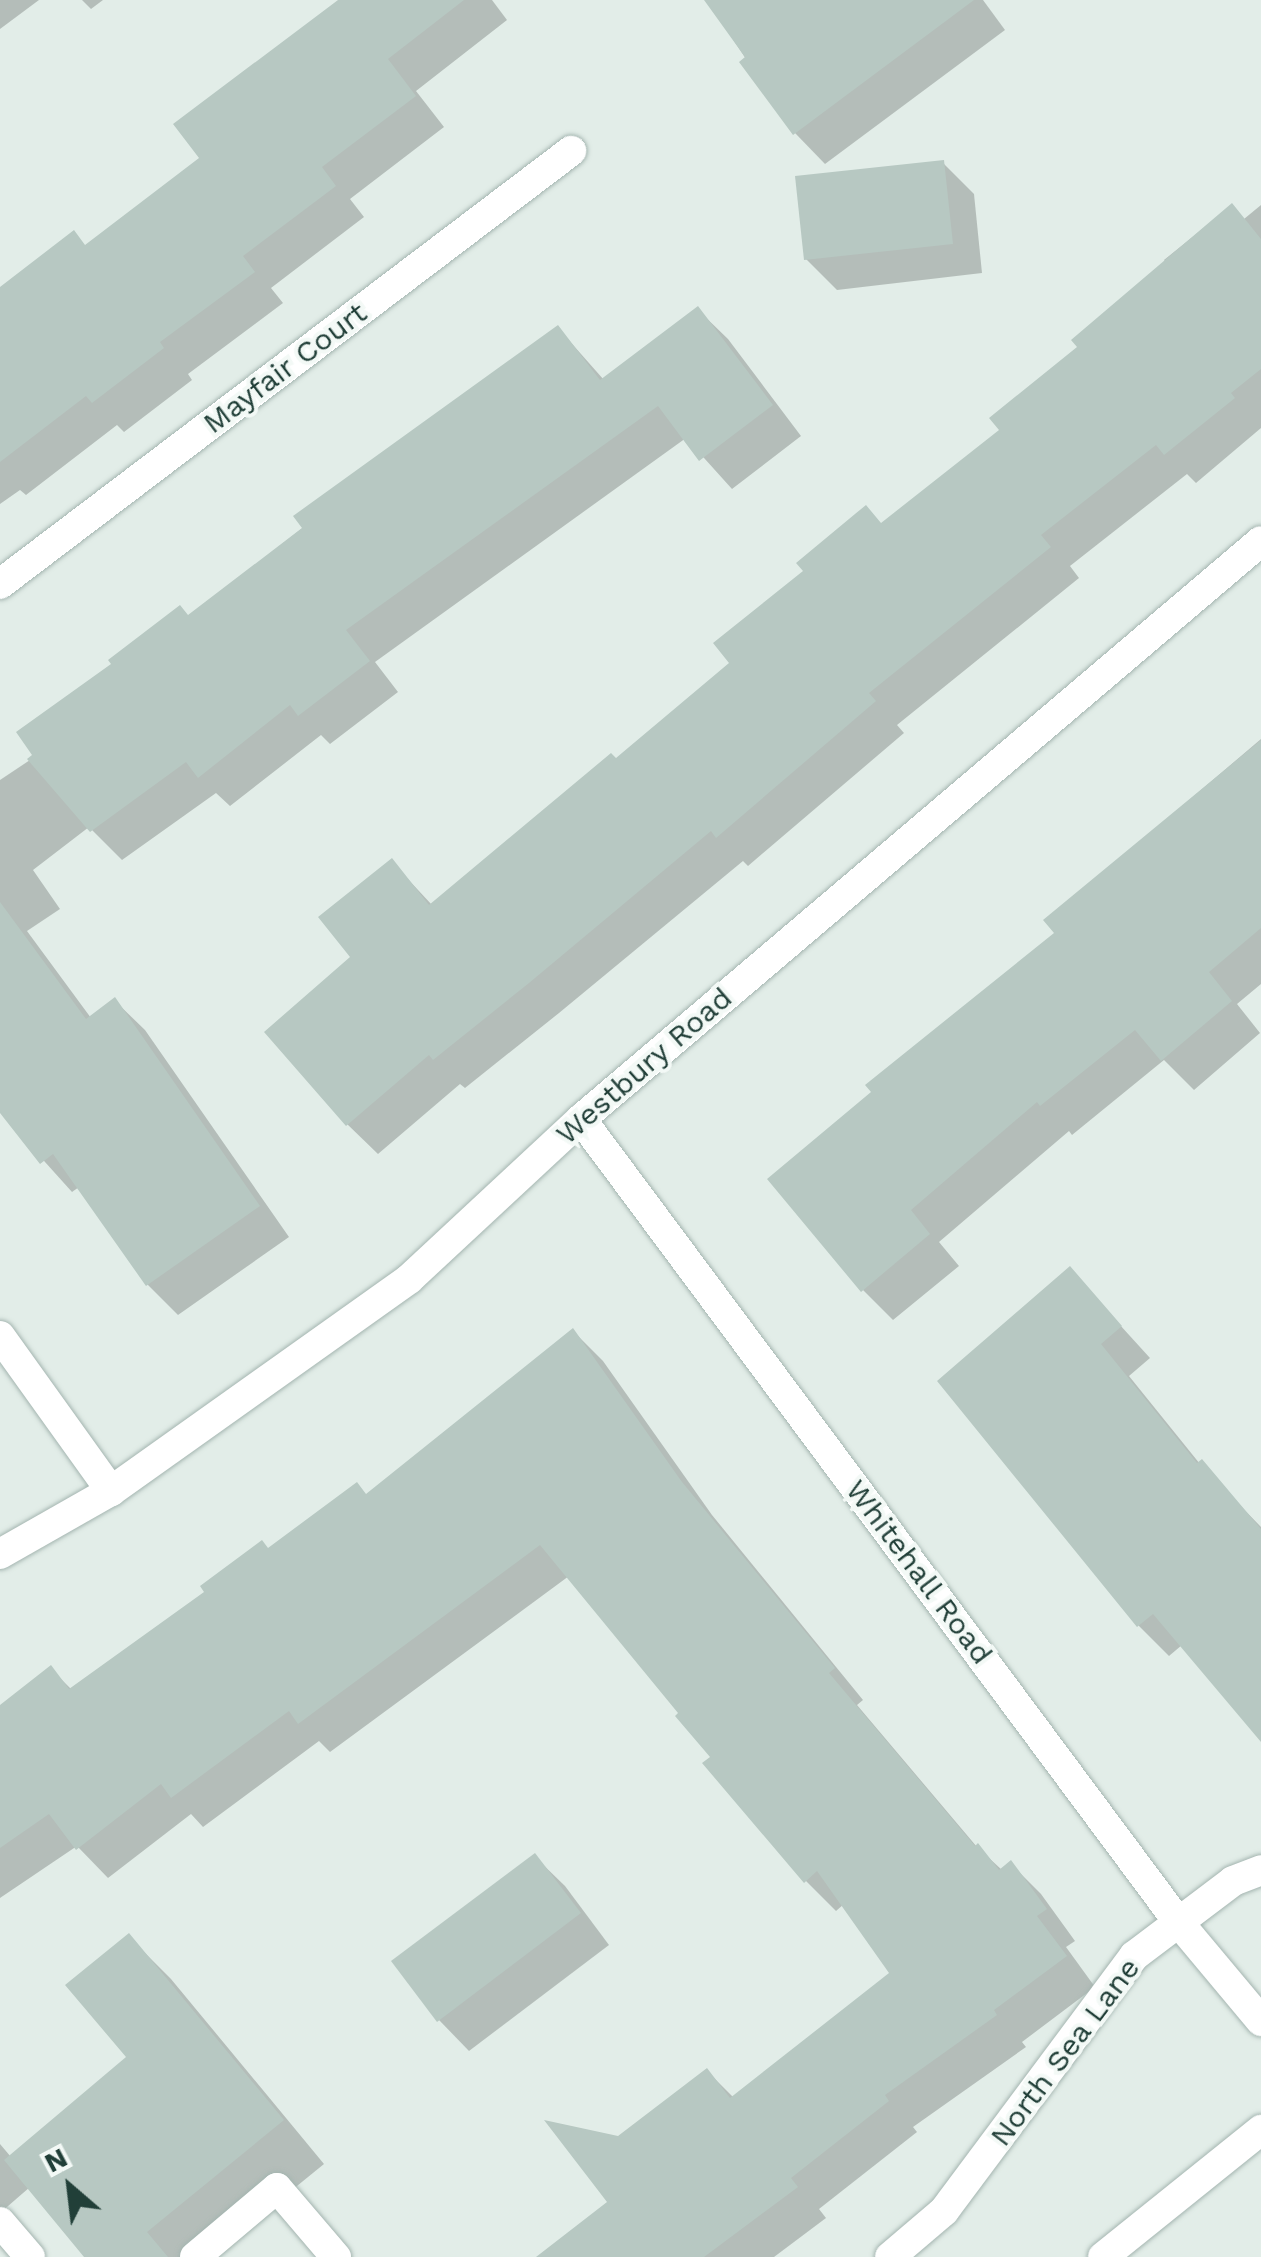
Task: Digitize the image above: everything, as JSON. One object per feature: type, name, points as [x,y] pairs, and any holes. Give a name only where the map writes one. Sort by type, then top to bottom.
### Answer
[{"type":"street","name":"Mayfair Court","points":[[0,584],[571,151]]},
{"type":"street","name":"Westbury Road","points":[[0,1554],[111,1492],[409,1279],[581,1119],[1261,541]]},
{"type":"street","name":"Whitehall Road","points":[[581,1119],[1180,1922],[1261,2022]]},
{"type":"street","points":[[0,1336],[111,1492]]},
{"type":"street","name":"North Sea Lane","points":[[890,2257],[944,2211],[1134,1956],[1233,1882],[1261,1870]]},
{"type":"street","points":[[1104,2257],[1261,2130]]},
{"type":"street","points":[[195,2257],[277,2188],[336,2257]]},
{"type":"street","points":[[0,2222],[30,2257]]},
{"type":"building","points":[[338,0],[464,0],[388,59],[416,96],[322,167],[336,186],[243,256],[255,272],[160,342],[164,348],[92,403],[86,396],[0,462],[0,287],[74,230],[85,245],[199,158],[173,124]]},
{"type":"building","points":[[704,0],[974,0],[793,135],[739,62],[745,57]]},
{"type":"building","points":[[944,160],[953,244],[804,260],[795,176]]},
{"type":"building","points":[[1232,203],[1261,239],[1261,369],[1231,393],[1235,398],[1164,455],[1156,445],[1041,535],[1051,547],[869,693],[876,701],[716,838],[711,831],[529,983],[433,1060],[429,1055],[346,1126],[264,1032],[350,957],[318,917],[392,858],[429,905],[611,753],[616,758],[729,663],[713,643],[803,571],[796,563],[866,505],[881,523],[999,430],[989,418],[1077,347],[1071,340]]},
{"type":"building","points":[[698,306],[773,405],[699,461],[658,406],[346,630],[370,661],[298,716],[290,705],[198,778],[186,762],[90,832],[27,759],[32,755],[16,732],[111,664],[108,660],[180,605],[188,615],[302,528],[293,516],[558,325],[600,380]]},
{"type":"building","points":[[1261,740],[1261,928],[1209,972],[1232,1001],[1161,1061],[1135,1030],[1040,1106],[1037,1102],[911,1210],[930,1234],[861,1292],[767,1179],[871,1092],[865,1085],[1054,933],[1043,920]]},
{"type":"building","points":[[0,902],[86,1019],[115,997],[260,1206],[146,1286],[53,1154],[40,1164],[0,1113]]},
{"type":"building","points":[[1070,1266],[1122,1326],[1101,1344],[1197,1463],[1202,1459],[1261,1529],[1261,1742],[1153,1614],[1137,1627],[937,1381]]},
{"type":"building","points":[[573,1328],[682,1482],[835,1668],[829,1673],[975,1846],[978,1843],[999,1870],[1011,1860],[1047,1909],[1037,1916],[1067,1956],[994,2010],[997,2015],[885,2095],[889,2101],[791,2178],[798,2187],[704,2257],[536,2257],[607,2202],[544,2120],[618,2136],[707,2068],[730,2098],[889,1973],[817,1871],[804,1883],[702,1763],[710,1757],[675,1716],[678,1713],[540,1545],[298,1724],[289,1711],[171,1798],[161,1784],[76,1850],[49,1814],[0,1848],[0,1705],[51,1665],[69,1689],[204,1592],[200,1586],[262,1540],[268,1548],[357,1482],[366,1494]]},
{"type":"building","points":[[535,1853],[581,1913],[437,2022],[391,1961]]},
{"type":"building","points":[[129,1933],[284,2120],[147,2232],[168,2257],[84,2257],[4,2160],[126,2057],[65,1985]]}]
